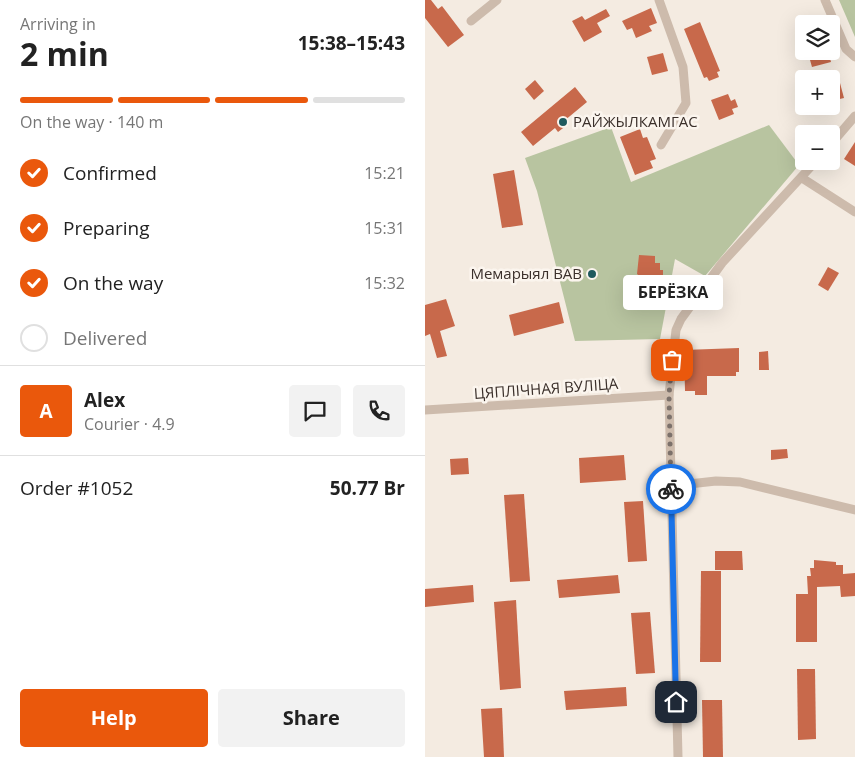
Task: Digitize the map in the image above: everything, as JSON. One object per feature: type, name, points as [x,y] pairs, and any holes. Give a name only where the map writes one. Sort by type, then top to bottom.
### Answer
[{"type":"street","points":[[471,21],[497,0]]},
{"type":"street","points":[[659,0],[683,66],[686,103],[661,145]]},
{"type":"street","points":[[825,0],[846,49],[855,58]]},
{"type":"street","points":[[840,134],[855,116]]},
{"type":"street","points":[[678,757],[669,395],[675,336],[681,319],[722,263],[809,170]]},
{"type":"street","points":[[802,178],[855,212]]},
{"type":"street","name":"ЦЯПЛІЧНАЯ ВУЛІЦА","points":[[425,410],[669,395]]},
{"type":"street","points":[[671,486],[716,481],[755,485],[855,510]]},
{"type":"green space","points":[[839,0],[855,0],[855,37]]},
{"type":"green space","points":[[769,125],[795,160],[795,170],[705,276],[675,259],[660,339],[575,341],[537,191],[525,158],[611,127],[631,182]]},
{"type":"building","points":[[425,0],[431,0],[438,9],[442,6],[464,35],[448,47],[425,18]]},
{"type":"building","points":[[651,8],[657,23],[649,26],[652,31],[636,38],[632,28],[627,30],[622,21]]},
{"type":"building","points":[[606,9],[610,16],[597,23],[602,32],[584,42],[572,21],[582,16],[585,20]]},
{"type":"building","points":[[700,22],[720,71],[717,72],[719,77],[709,81],[707,77],[704,78],[684,29]]},
{"type":"building","points":[[663,53],[668,71],[652,75],[647,57]]},
{"type":"building","points":[[810,60],[830,60],[831,62],[812,67]]},
{"type":"building","points":[[535,80],[544,91],[534,100],[525,89]]},
{"type":"building","points":[[840,83],[844,98],[840,99]]},
{"type":"building","points":[[575,87],[587,102],[564,121],[567,125],[558,132],[555,128],[533,146],[521,132]]},
{"type":"building","points":[[728,94],[731,101],[735,99],[738,107],[732,109],[734,114],[719,120],[711,100]]},
{"type":"building","points":[[640,129],[643,138],[647,137],[656,159],[650,161],[653,168],[635,175],[620,137]]},
{"type":"building","points":[[855,142],[855,166],[844,159]]},
{"type":"building","points":[[514,170],[523,225],[502,228],[493,174]]},
{"type":"building","points":[[639,255],[655,256],[655,263],[660,263],[660,270],[663,270],[663,279],[658,279],[658,283],[642,283],[642,278],[637,274]]},
{"type":"building","points":[[828,267],[839,273],[828,291],[818,285]]},
{"type":"building","points":[[446,299],[455,326],[440,331],[447,356],[437,358],[430,334],[425,336],[425,305]]},
{"type":"building","points":[[559,302],[564,323],[514,336],[509,315]]},
{"type":"building","points":[[739,348],[739,372],[736,372],[736,376],[707,376],[707,395],[695,395],[695,391],[685,391],[684,350]]},
{"type":"building","points":[[768,351],[769,370],[759,370],[759,352]]},
{"type":"building","points":[[787,449],[788,458],[771,460],[771,450]]},
{"type":"building","points":[[624,455],[626,480],[580,483],[579,458]]},
{"type":"building","points":[[468,458],[469,474],[451,475],[450,459]]},
{"type":"building","points":[[524,494],[530,581],[510,582],[504,495]]},
{"type":"building","points":[[643,501],[647,561],[628,562],[624,502]]},
{"type":"building","points":[[715,551],[742,551],[743,570],[715,570]]},
{"type":"building","points":[[814,560],[836,562],[836,565],[843,565],[843,574],[855,573],[855,596],[841,597],[840,586],[817,587],[817,642],[796,642],[796,594],[808,594],[807,576],[811,576],[810,568],[814,568]]},
{"type":"building","points":[[701,571],[721,571],[721,662],[700,662]]},
{"type":"building","points":[[618,575],[620,593],[559,598],[557,580]]},
{"type":"building","points":[[473,585],[474,602],[425,607],[425,589]]},
{"type":"building","points":[[516,600],[521,688],[500,690],[494,602]]},
{"type":"building","points":[[650,612],[655,673],[636,674],[631,613]]},
{"type":"building","points":[[797,669],[815,669],[816,739],[798,740]]},
{"type":"building","points":[[626,687],[627,706],[566,710],[564,691]]},
{"type":"building","points":[[702,700],[722,700],[723,757],[703,757]]},
{"type":"building","points":[[502,708],[504,757],[484,757],[481,709]]},
{"type":"way so far","points":[[671,489],[669,395],[672,360]]},
{"type":"place","name":"РАЙЖЫЛКАМГАС","points":[[563,122]]},
{"type":"place","name":"Мемарыял ВАВ","points":[[592,274]]},
{"type":"place","name":"БЕРЁЗКА","points":[[672,360]]},
{"type":"route","points":[[671,489],[676,702]]}]
